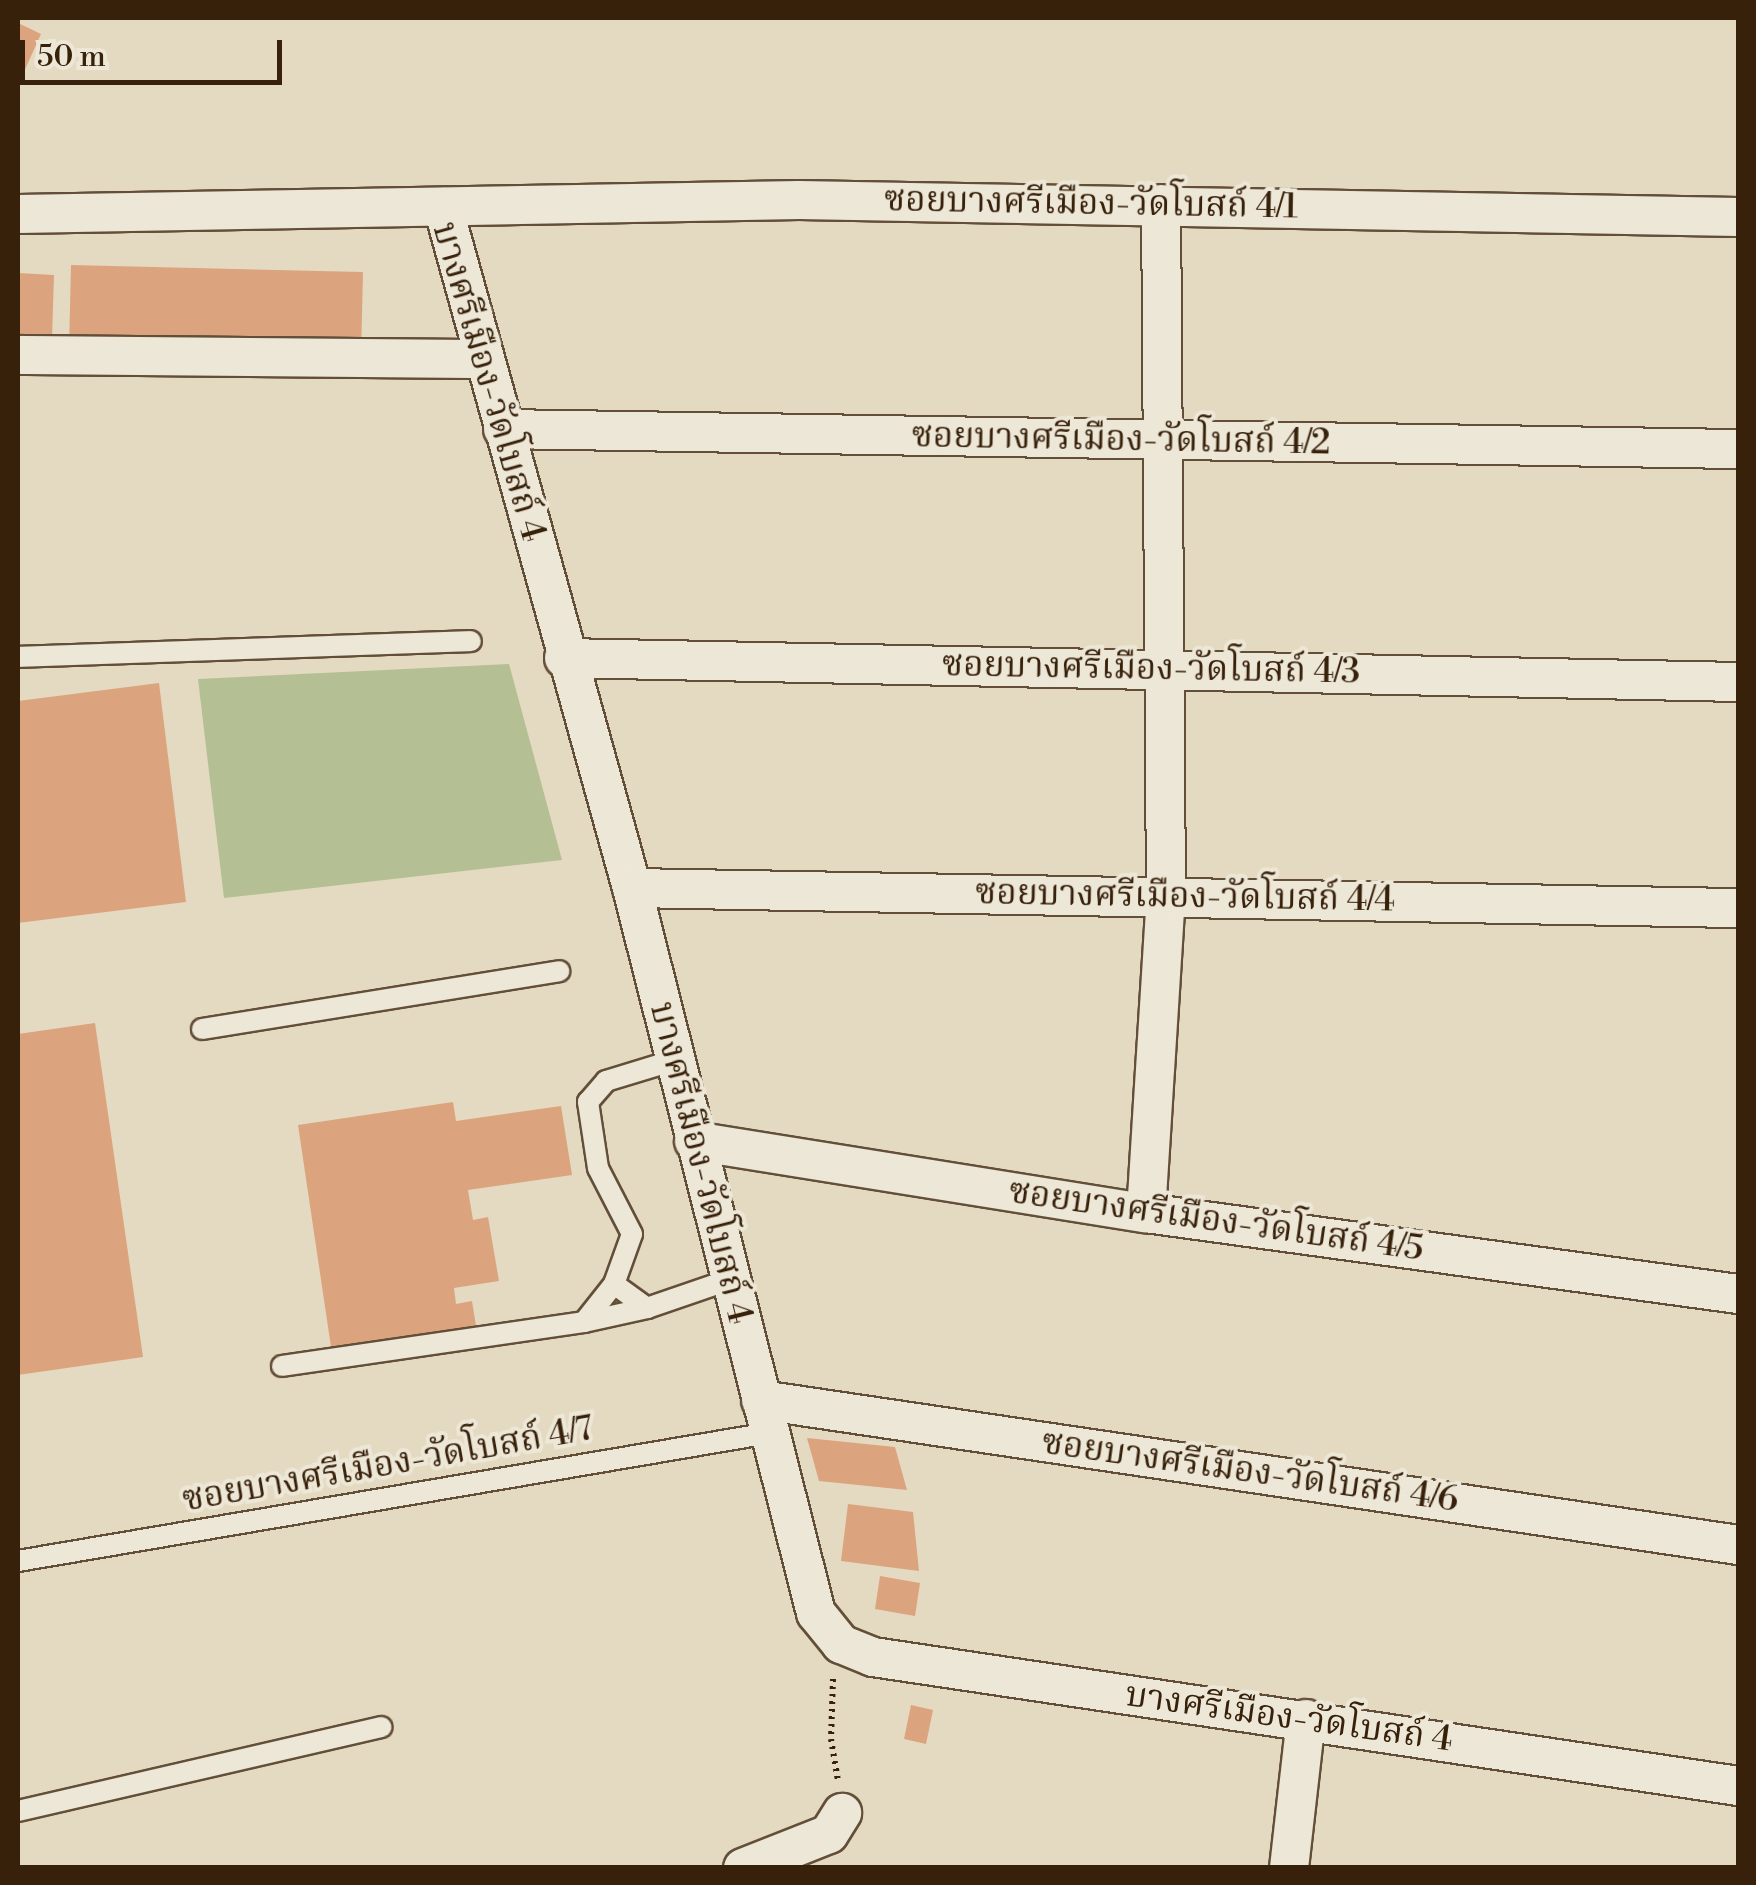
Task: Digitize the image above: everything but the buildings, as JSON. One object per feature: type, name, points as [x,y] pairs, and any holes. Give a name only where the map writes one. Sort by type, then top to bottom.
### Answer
[{"type":"street","name":"ซอยบางศรีเมือง-วัดโบสถ์ 4/1","points":[[443,207],[799,200],[1738,217]]},
{"type":"street","points":[[1146,1213],[1166,896],[1161,204]]},
{"type":"street","name":"บางศรีเมือง-วัดโบสถ์ 4","points":[[18,214],[443,207],[481,359],[632,888],[672,1061],[816,1614],[841,1644],[873,1657],[1738,1786]]},
{"type":"street","points":[[18,355],[481,359]]},
{"type":"street","name":"ซอยบางศรีเมือง-วัดโบสถ์ 4/2","points":[[503,429],[1738,449]]},
{"type":"street","name":"ซอยบางศรีเมือง-วัดโบสถ์ 4/3","points":[[564,658],[1738,682]]},
{"type":"street","name":"ซอยบางศรีเมือง-วัดโบสถ์ 4/4","points":[[632,888],[1738,908]]},
{"type":"street","name":"ซอยบางศรีเมือง-วัดโบสถ์ 4/5","points":[[694,1142],[1146,1213],[1738,1294]]},
{"type":"street","name":"ซอยบางศรีเมือง-วัดโบสถ์ 4/6","points":[[765,1416],[1738,1545]]},
{"type":"street","points":[[1289,1868],[1306,1719]]},
{"type":"street","points":[[743,1868],[829,1834],[842,1813]]},
{"type":"lane","points":[[18,657],[471,642]]},
{"type":"lane","points":[[202,1028],[559,970]]},
{"type":"lane","points":[[584,1322],[614,1284],[632,1234],[598,1168],[588,1102],[606,1081],[672,1061]]},
{"type":"lane","points":[[282,1366],[584,1322],[648,1308],[729,1280]]},
{"type":"lane","points":[[614,1284],[648,1308]]},
{"type":"lane","name":"ซอยบางศรีเมือง-วัดโบสถ์ 4/7","points":[[18,1561],[765,1416]]},
{"type":"lane","points":[[18,1810],[381,1728]]},
{"type":"path","points":[[841,1644],[830,1690],[842,1813]]},
{"type":"green space","points":[[509,664],[562,860],[224,898],[198,679]]}]
